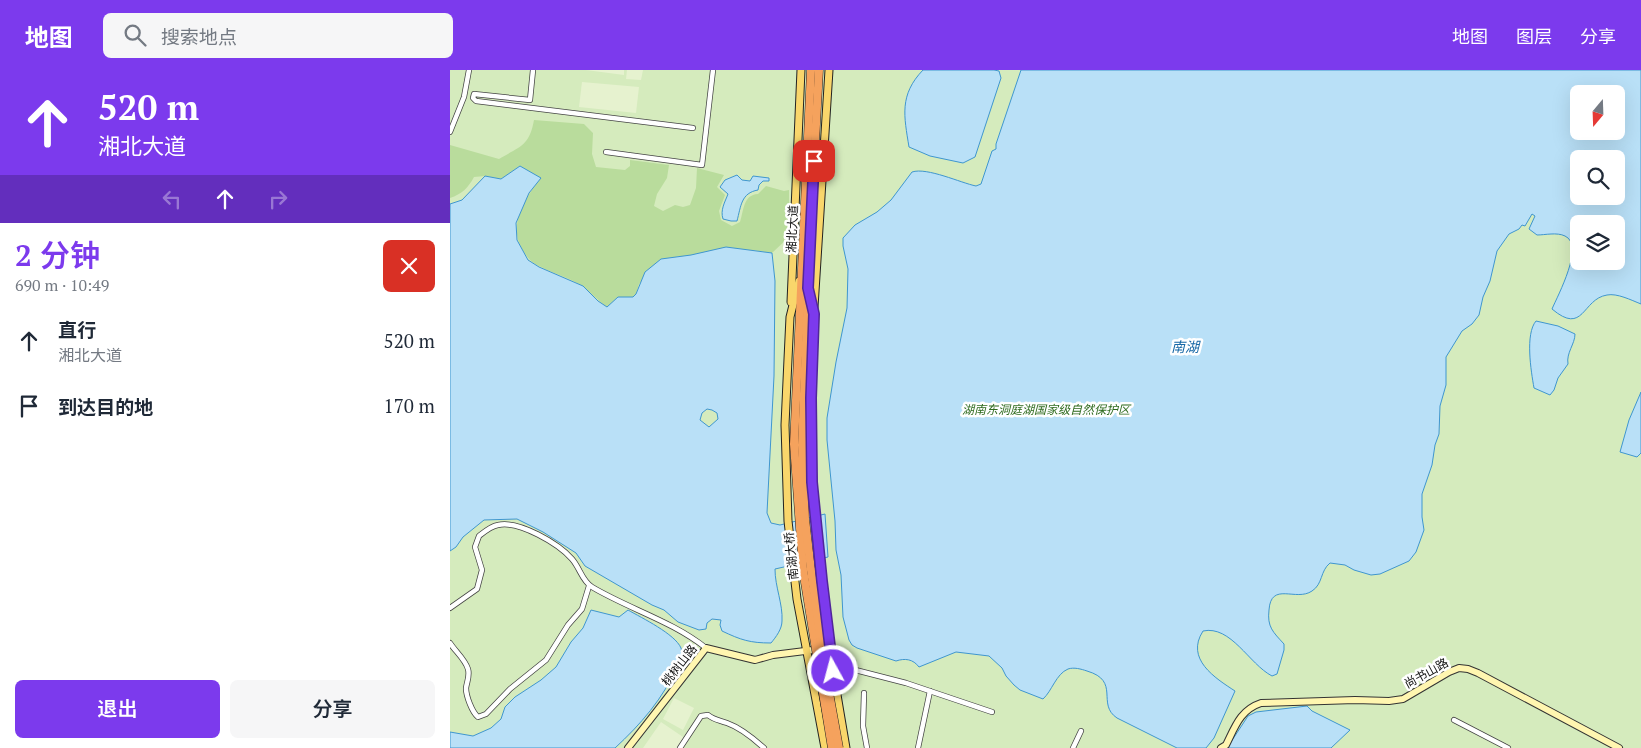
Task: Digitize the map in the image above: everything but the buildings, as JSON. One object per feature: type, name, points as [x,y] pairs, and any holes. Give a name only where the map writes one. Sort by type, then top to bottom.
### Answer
[{"type":"highway","name":"湘北大道","points":[[806,313],[800,276],[811,70]]},
{"type":"highway","name":"湘北大道","points":[[804,361],[806,313],[811,288],[819,70]]},
{"type":"highway","name":"南湖大桥","points":[[804,361],[794,444],[798,521],[827,748]]},
{"type":"highway","name":"南湖大桥","points":[[804,361],[802,445],[805,519],[824,665],[839,748]]},
{"type":"main road","points":[[801,70],[785,425],[788,521],[797,599],[809,669],[827,748]]},
{"type":"main road","points":[[806,313],[811,302],[829,70]]},
{"type":"main road","points":[[792,271],[796,294],[806,313]]},
{"type":"main road","points":[[790,317],[800,276]]},
{"type":"main road","points":[[804,361],[812,482],[823,597],[846,748]]},
{"type":"main road","points":[[809,669],[814,660],[820,658],[832,664]]},
{"type":"street","points":[[450,132],[464,97],[469,70]]},
{"type":"street","points":[[533,70],[530,100],[474,94],[473,98],[476,101],[693,128]]},
{"type":"street","points":[[606,152],[702,165],[713,70]]},
{"type":"street","points":[[450,608],[477,589],[482,570],[475,547],[479,536],[497,525],[510,524],[524,528],[557,547],[571,558],[590,586],[689,634],[706,648]]},
{"type":"street","points":[[450,643],[469,671],[466,690],[475,715],[478,717],[486,714],[510,689],[546,660],[568,625],[582,609],[590,586]]},
{"type":"street","name":"桃树山路","points":[[628,748],[706,648],[756,660],[773,655],[830,648]]},
{"type":"street","points":[[832,664],[906,683],[992,712]]},
{"type":"street","name":"尚书山路","points":[[1221,748],[1226,745],[1242,714],[1250,707],[1261,703],[1355,700],[1389,701],[1404,699],[1459,668],[1478,673],[1617,748]]},
{"type":"street","points":[[918,748],[930,691]]},
{"type":"street","points":[[864,694],[863,726],[867,748]]},
{"type":"street","points":[[680,748],[701,716],[708,715],[750,735],[764,748]]},
{"type":"street","points":[[1454,720],[1508,748]]},
{"type":"street","points":[[1073,748],[1081,731]]},
{"type":"green space","name":"湖南东洞庭湖国家级自然保护区","points":[[450,70],[1641,70],[1641,748],[450,748]]},
{"type":"green space","points":[[586,70],[624,70],[624,75]]},
{"type":"green space","points":[[627,70],[643,70],[641,80],[626,79]]},
{"type":"green space","points":[[582,82],[639,87],[636,113],[579,107]]},
{"type":"green space","points":[[534,120],[584,124],[593,133],[592,154],[596,167],[625,170],[630,166],[630,160],[669,165],[667,178],[657,194],[654,206],[663,211],[675,205],[683,207],[690,205],[696,188],[697,168],[724,175],[717,187],[725,195],[719,211],[721,220],[732,226],[740,222],[743,208],[749,197],[758,194],[766,186],[784,191],[789,190],[789,237],[772,253],[752,250],[661,259],[639,284],[633,297],[618,297],[607,307],[578,284],[535,264],[522,249],[517,231],[520,212],[540,179],[520,166],[501,179],[485,176],[474,177],[464,190],[450,198],[450,145],[499,159],[526,141]]},
{"type":"green space","points":[[674,698],[694,708],[683,730],[663,719]]},
{"type":"green space","points":[[661,722],[686,739],[680,748],[643,748]]},
{"type":"water","points":[[923,70],[999,71],[1001,78],[975,157],[963,163],[930,156],[909,147],[905,106],[910,88]]},
{"type":"water","name":"南湖","points":[[1021,70],[1641,70],[1641,304],[1620,296],[1607,295],[1592,303],[1582,314],[1571,319],[1552,309],[1570,263],[1570,270],[1625,270],[1625,215],[1570,215],[1570,241],[1565,236],[1558,234],[1537,235],[1529,229],[1535,216],[1532,214],[1525,226],[1522,225],[1519,229],[1509,234],[1497,251],[1479,315],[1472,324],[1462,331],[1446,357],[1446,385],[1440,406],[1439,434],[1432,465],[1422,494],[1424,530],[1416,552],[1409,561],[1380,574],[1371,575],[1345,565],[1330,563],[1318,585],[1312,591],[1299,595],[1279,594],[1274,596],[1269,610],[1269,621],[1274,632],[1284,644],[1284,650],[1277,674],[1272,676],[1255,663],[1231,639],[1213,631],[1203,631],[1198,641],[1200,659],[1211,674],[1235,691],[1214,738],[1206,748],[1177,748],[1117,718],[1108,706],[1106,687],[1103,681],[1097,675],[1087,671],[1073,668],[1064,671],[1043,699],[1020,690],[1006,676],[1002,668],[989,656],[956,652],[919,667],[909,660],[896,661],[857,648],[849,640],[843,617],[841,575],[836,550],[827,440],[827,418],[847,308],[848,269],[843,238],[855,225],[877,212],[891,200],[912,172],[935,173],[976,186],[981,184],[992,151],[996,149],[996,144]]},
{"type":"water","points":[[520,166],[541,178],[529,193],[516,223],[517,240],[528,260],[539,267],[583,286],[607,307],[618,297],[633,297],[645,272],[661,259],[691,255],[726,247],[772,253],[775,281],[774,376],[767,513],[771,523],[780,525],[825,514],[828,557],[775,569],[782,624],[777,636],[771,643],[751,642],[722,631],[721,620],[712,619],[707,623],[706,629],[699,630],[678,622],[664,610],[585,566],[576,553],[543,532],[517,519],[484,520],[463,537],[456,547],[450,551],[450,204],[462,200],[485,176],[501,179]],"holes":[[[707,409],[717,413],[718,419],[709,427],[700,420],[702,413]]]},
{"type":"water","points":[[737,175],[742,180],[750,181],[753,176],[769,178],[769,181],[763,181],[759,185],[758,190],[745,197],[737,221],[731,221],[723,219],[722,216],[722,209],[728,194],[720,187],[725,180]]},
{"type":"water","points":[[1536,321],[1558,326],[1575,334],[1568,356],[1568,364],[1558,378],[1550,395],[1534,388],[1530,363],[1530,343]]},
{"type":"water","points":[[1641,392],[1641,453],[1637,457],[1620,452],[1629,420]]},
{"type":"water","points":[[591,610],[619,617],[628,610],[672,637],[678,643],[682,653],[672,678],[658,700],[615,748],[450,748],[450,732],[473,736],[491,728],[501,719],[505,707],[515,697],[541,680],[556,667],[571,642],[583,628]]},
{"type":"water","points":[[1307,706],[1312,711],[1350,730],[1331,748],[1227,748],[1248,716],[1256,712]]},
{"type":"route","points":[[814,161],[808,288],[814,314],[811,398],[812,482],[816,534],[833,671]]}]
